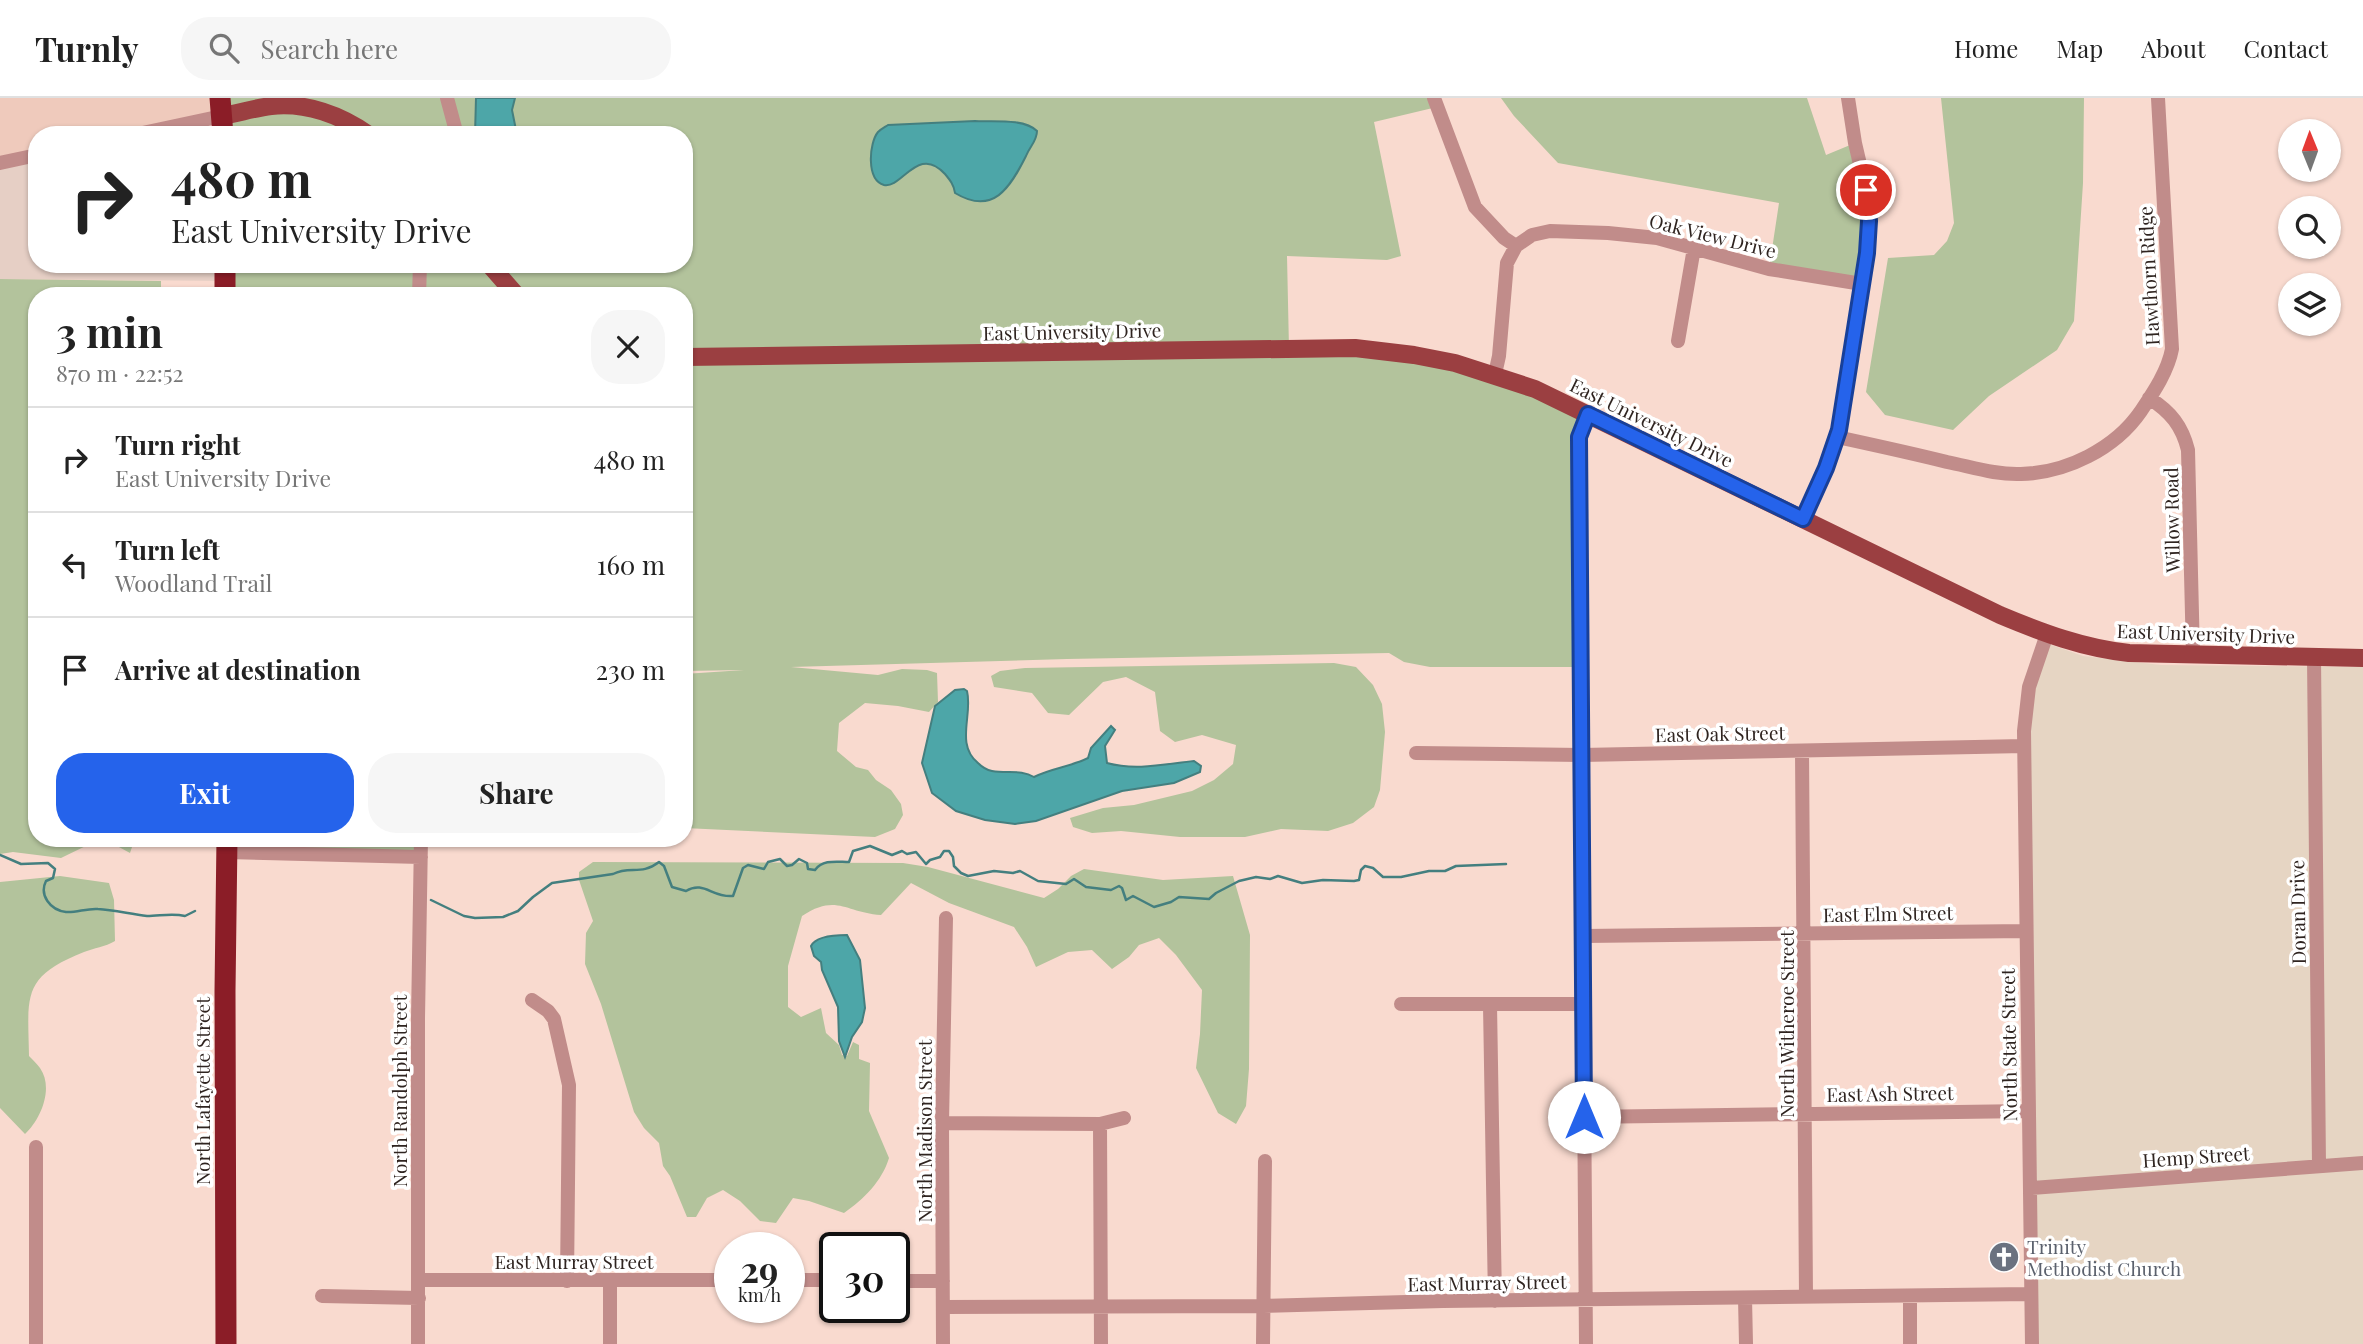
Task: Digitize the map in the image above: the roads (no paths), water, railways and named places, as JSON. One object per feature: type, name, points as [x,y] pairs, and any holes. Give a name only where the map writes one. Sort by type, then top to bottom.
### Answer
[{"type":"highway","name":"North Lafayette Street","points":[[226,1344],[227,847]]},
{"type":"main road","points":[[222,116],[271,106],[300,107],[330,114],[352,126]]},
{"type":"main road","points":[[497,273],[509,287]]},
{"type":"main road","name":"East University Drive","points":[[693,358],[1355,348],[1434,359],[1495,374],[1535,389],[2000,615],[2078,645],[2110,651],[2193,655],[2363,658]]},
{"type":"street","points":[[447,98],[455,126]]},
{"type":"street","points":[[1434,98],[1475,207],[1504,238],[1516,246],[1507,263],[1495,374]]},
{"type":"street","points":[[1803,519],[1837,437],[1869,237],[1868,206],[1848,98]]},
{"type":"street","name":"Hawthorn Ridge","points":[[1837,437],[1994,472],[2032,473],[2070,464],[2104,447],[2134,421],[2149,398],[2172,349],[2158,98]]},
{"type":"street","points":[[175,126],[222,116]]},
{"type":"street","points":[[0,163],[28,157]]},
{"type":"street","name":"Oak View Drive","points":[[1516,246],[1532,235],[1550,231],[1641,236],[1769,269],[1862,284]]},
{"type":"street","points":[[1678,341],[1694,248]]},
{"type":"street","name":"Willow Road","points":[[2149,398],[2179,424],[2188,450],[2193,655]]},
{"type":"street","points":[[1586,1344],[1579,437],[1588,414]]},
{"type":"street","name":"North State Street","points":[[2032,1344],[2024,746],[2029,687],[2047,634]]},
{"type":"street","name":"Doran Drive","points":[[2314,657],[2319,1166]]},
{"type":"street","name":"East Oak Street","points":[[1416,753],[1582,755],[2024,746]]},
{"type":"street","name":"North Witheroe Street","points":[[1802,751],[1806,1297]]},
{"type":"street","points":[[259,847],[421,857]]},
{"type":"street","name":"North Randolph Street","points":[[418,1344],[421,847]]},
{"type":"street","name":"North Madison Street","points":[[943,1344],[942,1123],[946,918]]},
{"type":"street","name":"East Elm Street","points":[[1584,936],[2026,931]]},
{"type":"street","points":[[532,1000],[548,1011],[554,1019],[569,1085],[567,1281]]},
{"type":"street","points":[[1401,1004],[1585,1004]]},
{"type":"street","points":[[1490,1005],[1495,1301]]},
{"type":"street","name":"East Ash Street","points":[[1584,1117],[2028,1111]]},
{"type":"street","points":[[942,1123],[1100,1124],[1124,1118]]},
{"type":"street","points":[[1100,1124],[1101,1344]]},
{"type":"street","points":[[36,1147],[36,1344]]},
{"type":"street","points":[[1263,1344],[1265,1161]]},
{"type":"street","name":"Hemp Street","points":[[2031,1188],[2363,1163]]},
{"type":"street","name":"East Murray Street","points":[[419,1280],[714,1280]]},
{"type":"street","points":[[610,1280],[610,1344]]},
{"type":"street","points":[[910,1281],[943,1281]]},
{"type":"street","name":"East Murray Street","points":[[943,1307],[1264,1306],[2031,1294]]},
{"type":"street","points":[[322,1296],[419,1298]]},
{"type":"street","points":[[1910,1296],[1910,1344]]},
{"type":"street","points":[[1745,1298],[1746,1344]]},
{"type":"water","points":[[476,98],[515,98],[512,110],[515,126],[475,126]]},
{"type":"water","points":[[1016,122],[1037,131],[1035,141],[1014,179],[999,195],[990,200],[968,199],[955,193],[945,174],[935,166],[927,164],[919,165],[891,184],[884,185],[874,176],[871,161],[873,144],[878,132],[888,125]]},
{"type":"water","points":[[955,690],[967,691],[968,700],[967,747],[978,763],[988,770],[1024,773],[1034,777],[1074,764],[1088,758],[1091,748],[1111,726],[1115,730],[1105,746],[1107,763],[1140,767],[1194,761],[1201,766],[1200,772],[1174,783],[1122,791],[1036,821],[1015,824],[985,820],[956,811],[932,793],[922,763],[935,706]]},
{"type":"water","points":[[847,935],[860,960],[865,1008],[862,1022],[852,1037],[845,1057],[839,1041],[838,1007],[821,962],[814,956],[811,946],[822,938]]},
{"type":"waterway","points":[[431,900],[464,916],[503,917],[518,911],[552,883],[625,870],[647,869],[659,862],[664,866],[672,887],[686,891],[698,887],[719,895],[733,896],[743,868],[748,865],[764,869],[768,862],[780,859],[787,866],[799,859],[807,863],[808,869],[815,870],[826,863],[849,862],[853,851],[870,846],[892,855],[902,851],[907,854],[916,852],[926,864],[940,857],[944,851],[949,851],[954,866],[968,876],[994,871],[1020,871],[1038,881],[1066,884],[1074,879],[1086,887],[1111,890],[1119,886],[1126,900],[1133,896],[1154,907],[1179,897],[1209,899],[1239,881],[1256,877],[1270,879],[1278,876],[1302,883],[1323,880],[1354,881],[1359,880],[1361,870],[1365,866],[1373,868],[1383,877],[1401,877],[1429,871],[1445,871],[1456,866],[1506,864]]},
{"type":"waterway","points":[[0,855],[21,864],[48,863],[55,869],[53,878],[46,881],[44,891],[47,901],[60,911],[98,909],[147,916],[185,916],[195,911]]},
{"type":"place","name":"Trinity Methodist Church","points":[[2004,1257]]}]
